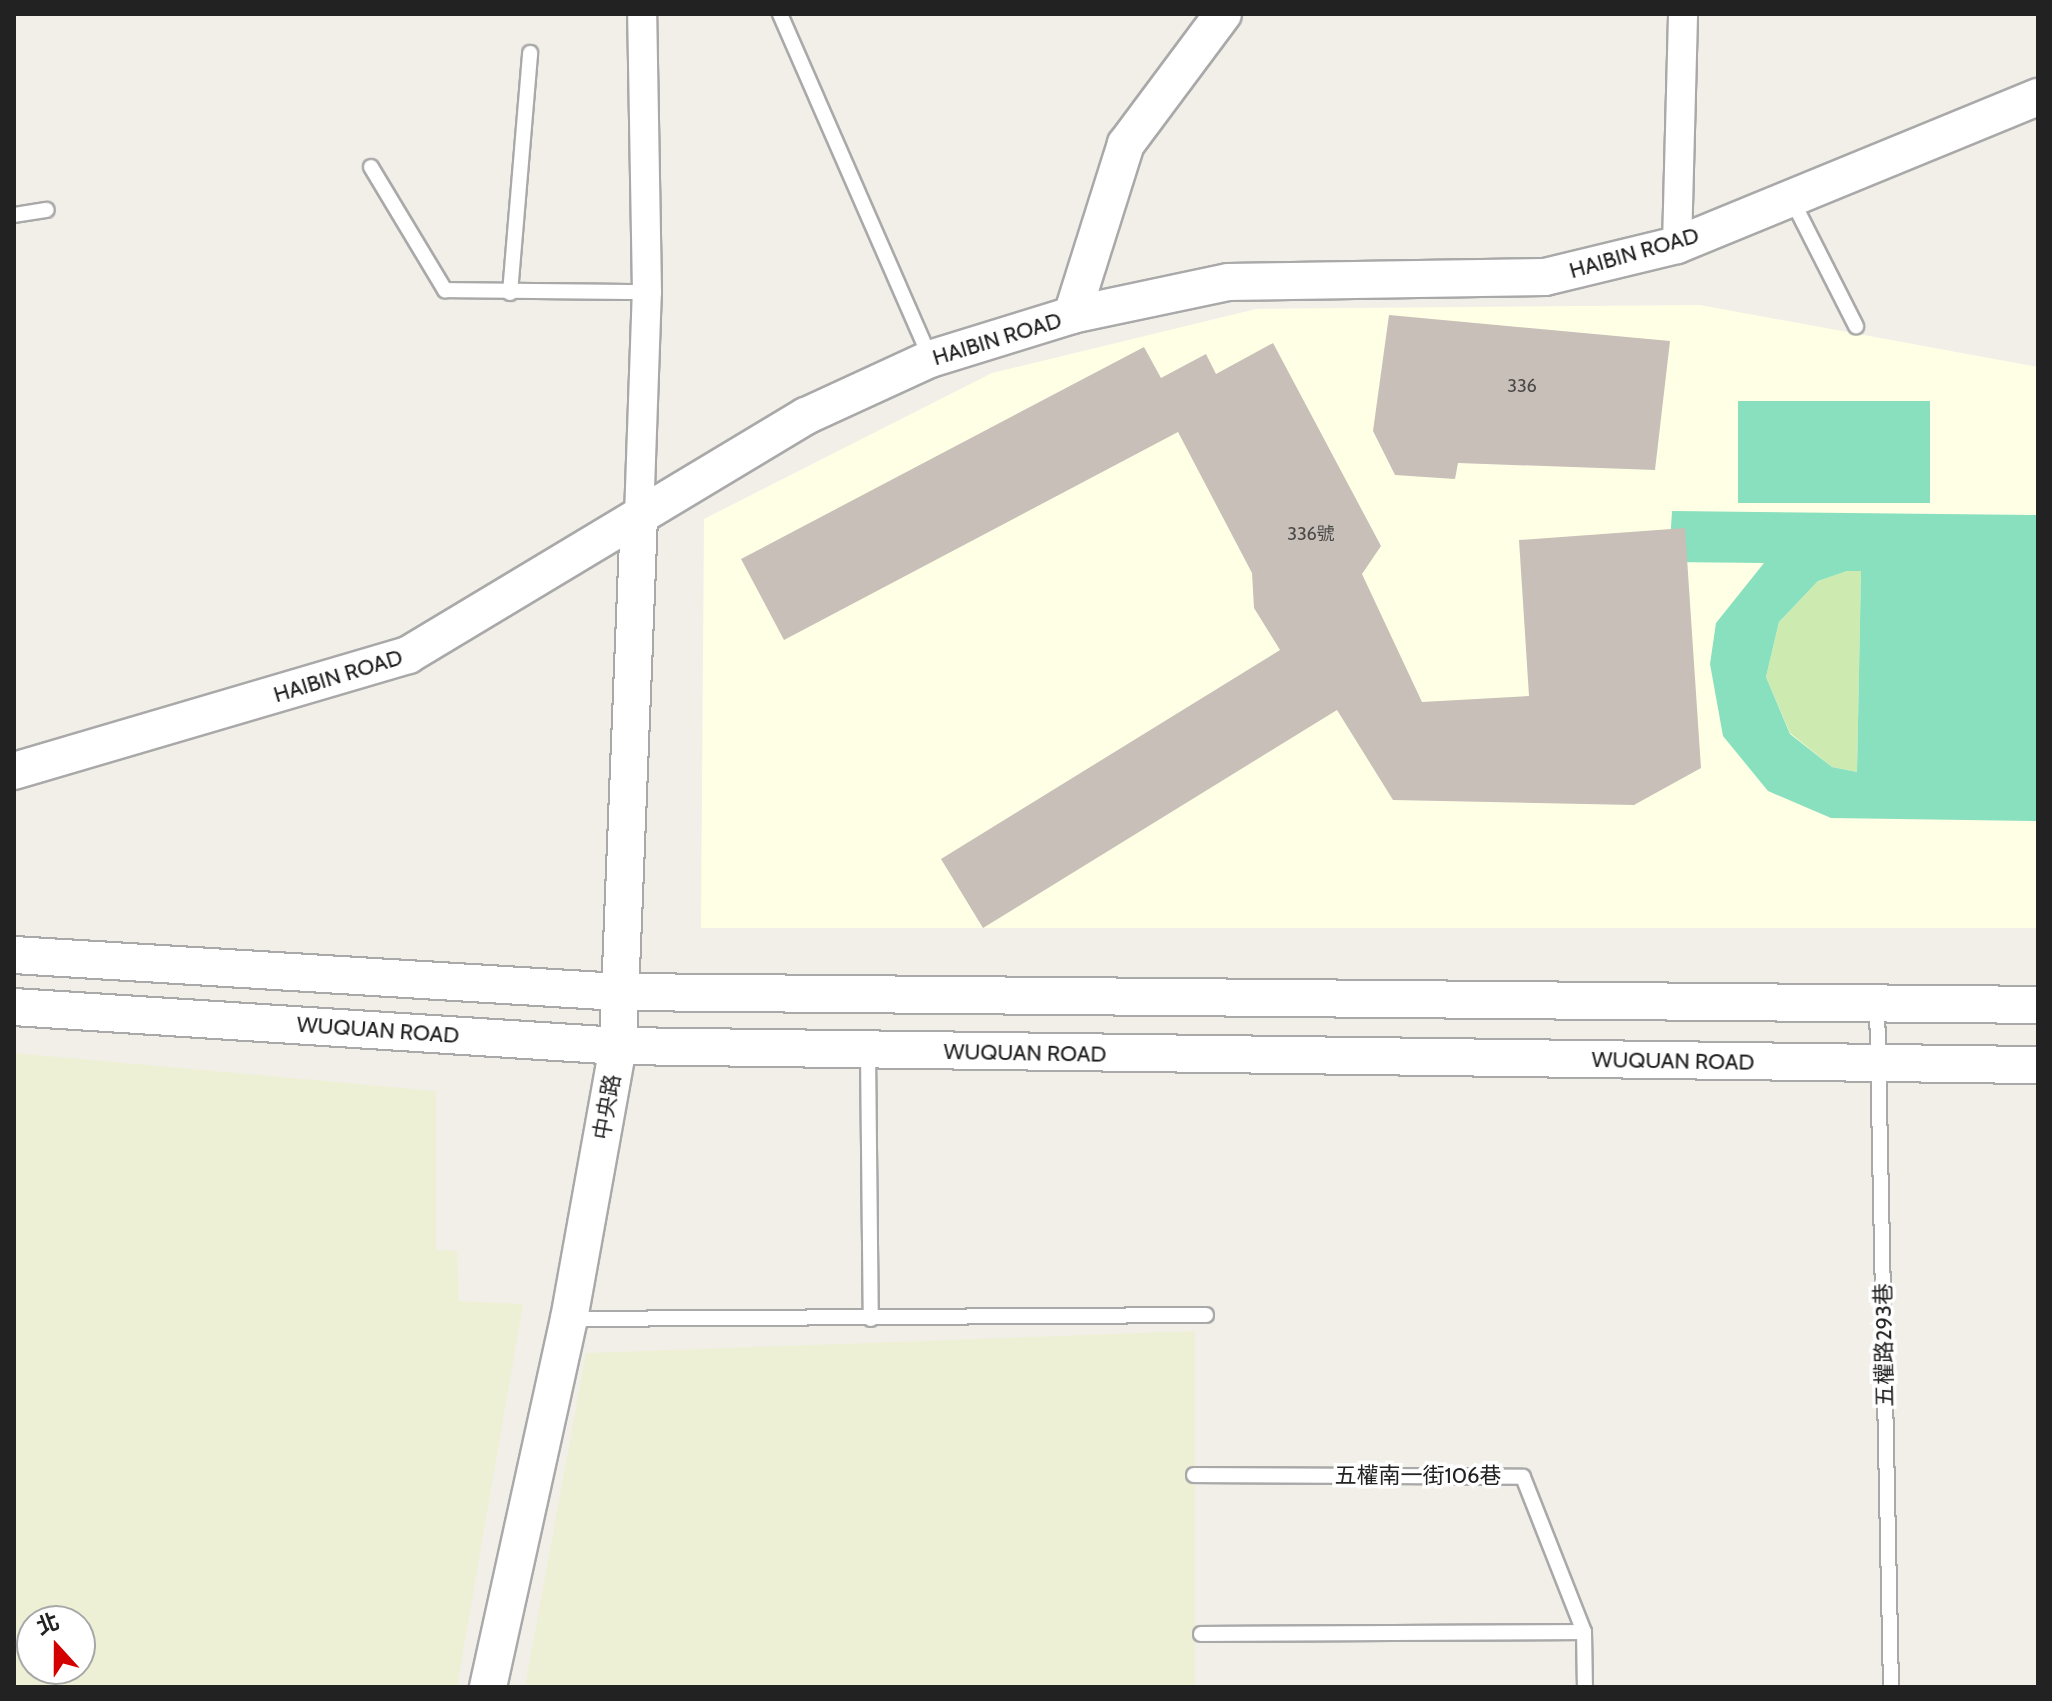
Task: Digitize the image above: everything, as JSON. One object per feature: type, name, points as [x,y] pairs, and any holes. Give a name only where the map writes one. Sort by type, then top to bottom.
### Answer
[{"type":"street","points":[[639,517],[647,292],[642,14]]},
{"type":"street","points":[[1072,315],[1126,144],[1223,14]]},
{"type":"street","points":[[1677,245],[1683,14]]},
{"type":"street","name":"HAIBIN ROAD","points":[[14,771],[408,655],[806,416],[930,359],[1072,315],[1228,282],[1545,277],[1677,245],[2038,97]]},
{"type":"street","name":"中央路","points":[[488,1687],[569,1319],[618,1046],[639,517]]},
{"type":"street","points":[[14,955],[619,992],[2038,1005]]},
{"type":"street","points":[[1510,999],[1510,1059]]},
{"type":"street","name":"WUQUAN ROAD","points":[[14,1007],[618,1046],[2038,1065]]},
{"type":"lane","points":[[780,14],[930,359]]},
{"type":"lane","points":[[510,293],[530,53]]},
{"type":"lane","points":[[371,167],[445,290],[647,292]]},
{"type":"lane","points":[[1791,198],[1856,326]]},
{"type":"lane","points":[[14,215],[47,210]]},
{"type":"lane","name":"五權路293巷","points":[[1877,1002],[1891,1687]]},
{"type":"lane","points":[[868,1051],[871,1319]]},
{"type":"lane","points":[[569,1319],[1206,1315]]},
{"type":"lane","name":"五權南一街106巷","points":[[1194,1475],[1523,1477],[1584,1632],[1585,1687]]},
{"type":"lane","points":[[1201,1634],[1584,1632]]},
{"type":"shaded area","points":[[1700,305],[2038,367],[2038,928],[701,928],[704,519],[992,373],[1256,309]]},
{"type":"shaded area","points":[[14,1053],[436,1091],[436,1250],[457,1251],[459,1301],[523,1304],[457,1687],[14,1687]]},
{"type":"shaded area","points":[[1195,1331],[1195,1687],[525,1687],[586,1353]]},
{"type":"green space","points":[[1738,401],[1930,401],[1930,503],[1738,503]]},
{"type":"green space","points":[[1672,511],[2038,515],[2038,821],[1831,818],[1768,791],[1723,736],[1710,664],[1716,623],[1764,563],[1669,562]],"holes":[[[1847,571],[1861,571],[1857,772],[1832,767],[1790,734],[1766,677],[1779,622],[1818,581]]]},
{"type":"green space","points":[[1847,571],[1861,571],[1857,772],[1832,767],[1790,733],[1766,677],[1779,622],[1818,581]]},
{"type":"building","points":[[1389,315],[1670,341],[1655,470],[1458,463],[1455,479],[1395,475],[1373,431]]},
{"type":"building","points":[[1273,343],[1381,546],[1362,574],[1422,702],[1529,696],[1519,540],[1685,528],[1701,768],[1634,805],[1393,800],[1337,710],[983,928],[941,859],[1280,650],[1254,608],[1252,573],[1178,432],[784,640],[741,559],[1144,347],[1161,378],[1206,354],[1216,374]]}]
